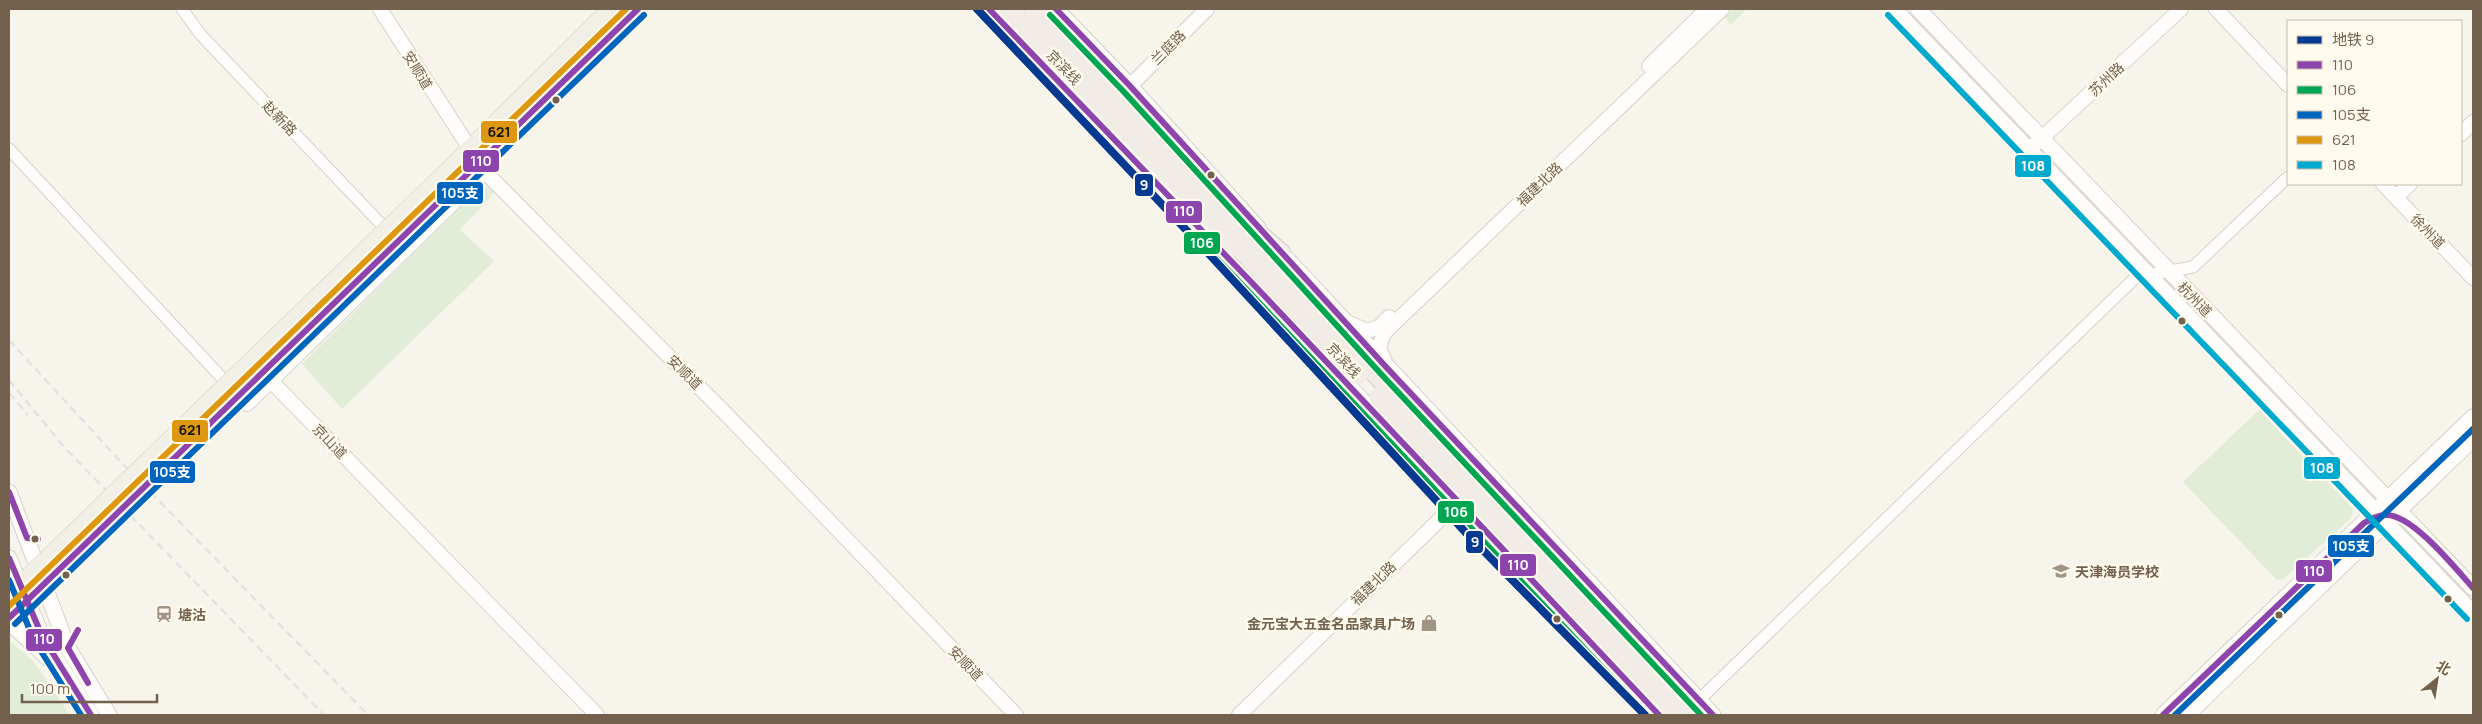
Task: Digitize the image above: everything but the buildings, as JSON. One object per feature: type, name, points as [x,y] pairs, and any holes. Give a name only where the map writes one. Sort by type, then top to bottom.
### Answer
[{"type":"highway","name":"京滨线","points":[[1008,9],[1189,185]]},
{"type":"highway","name":"京滨线","points":[[1034,9],[1189,185],[1696,708]]},
{"type":"highway","points":[[1189,185],[1256,287]]},
{"type":"highway","points":[[1189,185],[1281,253]]},
{"type":"highway","name":"京滨线","points":[[1245,244],[1675,715]]},
{"type":"main road","points":[[9,618],[470,162],[611,9]]},
{"type":"main road","points":[[9,596],[470,162],[638,9]]},
{"type":"main road","points":[[988,9],[1256,287],[1659,715]]},
{"type":"main road","points":[[1056,9],[1130,86],[1281,253],[1487,474],[1696,708],[1713,715]]},
{"type":"main road","name":"杭州道","points":[[1894,9],[2360,495],[2390,510],[2417,528],[2473,588]]},
{"type":"main road","name":"杭州道","points":[[1918,9],[2374,483],[2390,510]]},
{"type":"main road","points":[[2187,715],[2390,510],[2404,484],[2473,417]]},
{"type":"main road","points":[[2163,715],[2364,522],[2390,510],[2416,494],[2473,439]]},
{"type":"main road","points":[[2374,483],[2390,489],[2404,484]]},
{"type":"main road","points":[[9,492],[68,648],[109,715]]},
{"type":"main road","points":[[2416,494],[2409,513],[2417,528]]},
{"type":"main road","points":[[2390,510],[2396,527],[2405,541],[2473,613]]},
{"type":"main road","points":[[9,558],[42,636],[91,715]]},
{"type":"main road","points":[[9,622],[36,645],[68,680]]},
{"type":"street","name":"赵新路","points":[[182,9],[200,35],[381,224]]},
{"type":"street","name":"安顺道","points":[[380,9],[470,162],[729,417],[1016,715]]},
{"type":"street","name":"兰庭路","points":[[1130,86],[1207,9]]},
{"type":"street","name":"福建北路","points":[[1344,320],[1360,330],[1373,330],[1379,327],[1707,9]]},
{"type":"street","name":"福建北路","points":[[1387,368],[1379,347],[1384,332],[1722,9]]},
{"type":"street","name":"苏州路","points":[[2030,149],[2181,9]]},
{"type":"street","points":[[2216,9],[2287,83]]},
{"type":"street","points":[[2462,133],[2473,122]]},
{"type":"street","points":[[9,149],[247,404],[272,381],[470,162]]},
{"type":"street","points":[[222,378],[381,224],[470,162]]},
{"type":"street","points":[[1696,708],[2136,277],[2193,267],[2287,178]]},
{"type":"street","name":"徐州道","points":[[2384,185],[2473,278]]},
{"type":"street","points":[[2396,197],[2409,185]]},
{"type":"street","name":"京山道","points":[[272,381],[597,715]]},
{"type":"street","name":"福建北路","points":[[1239,715],[1487,474]]},
{"type":"green space","points":[[1733,9],[1747,9],[1731,25],[1724,17]]},
{"type":"green space","points":[[484,184],[494,193],[460,230],[494,261],[342,409],[302,364]]},
{"type":"green space","points":[[2259,410],[2352,508],[2353,512],[2351,518],[2282,580],[2277,580],[2183,482]]},
{"type":"green space","points":[[9,640],[34,662],[70,715],[9,715]]},
{"type":"railway","points":[[9,340],[120,461],[368,715]]},
{"type":"railway","points":[[9,380],[64,447],[324,715]]},
{"type":"railway","points":[[9,393],[28,415]]},
{"type":"metro line","name":"9","points":[[977,9],[1208,253],[1468,535],[1645,715]]},
{"type":"transit line","name":"621","points":[[9,606],[626,9]]},
{"type":"transit line","name":"110","points":[[9,618],[638,9]]},
{"type":"transit line","name":"110","points":[[989,9],[1256,287],[1659,715]]},
{"type":"transit line","name":"110","points":[[1056,9],[1130,86],[1387,368],[1713,715]]},
{"type":"transit line","name":"105支","points":[[15,624],[644,15]]},
{"type":"transit line","name":"106","points":[[983,15],[1250,293],[1647,715]]},
{"type":"transit line","name":"106","points":[[1050,15],[1124,92],[1381,374],[1701,715]]},
{"type":"transit line","name":"108","points":[[1888,15],[2467,619]]},
{"type":"transit line","name":"105支","points":[[2175,715],[2473,429]]},
{"type":"transit line","name":"110","points":[[9,492],[27,538],[38,539]]},
{"type":"transit line","name":"110","points":[[2163,715],[2364,523],[2375,518],[2386,515],[2397,517],[2408,523],[2433,544],[2473,588]]},
{"type":"transit line","name":"110","points":[[9,558],[42,636],[91,715]]},
{"type":"transit line","name":"105支","points":[[9,580],[34,640],[81,715]]},
{"type":"transit line","name":"110","points":[[78,630],[68,648],[88,683]]},
{"type":"place","name":"天津海员学校","points":[[2061,571]]},
{"type":"place","name":"塘沽","points":[[164,614]]},
{"type":"place","name":"金元宝大五金名品家具广场","points":[[1429,623]]}]
